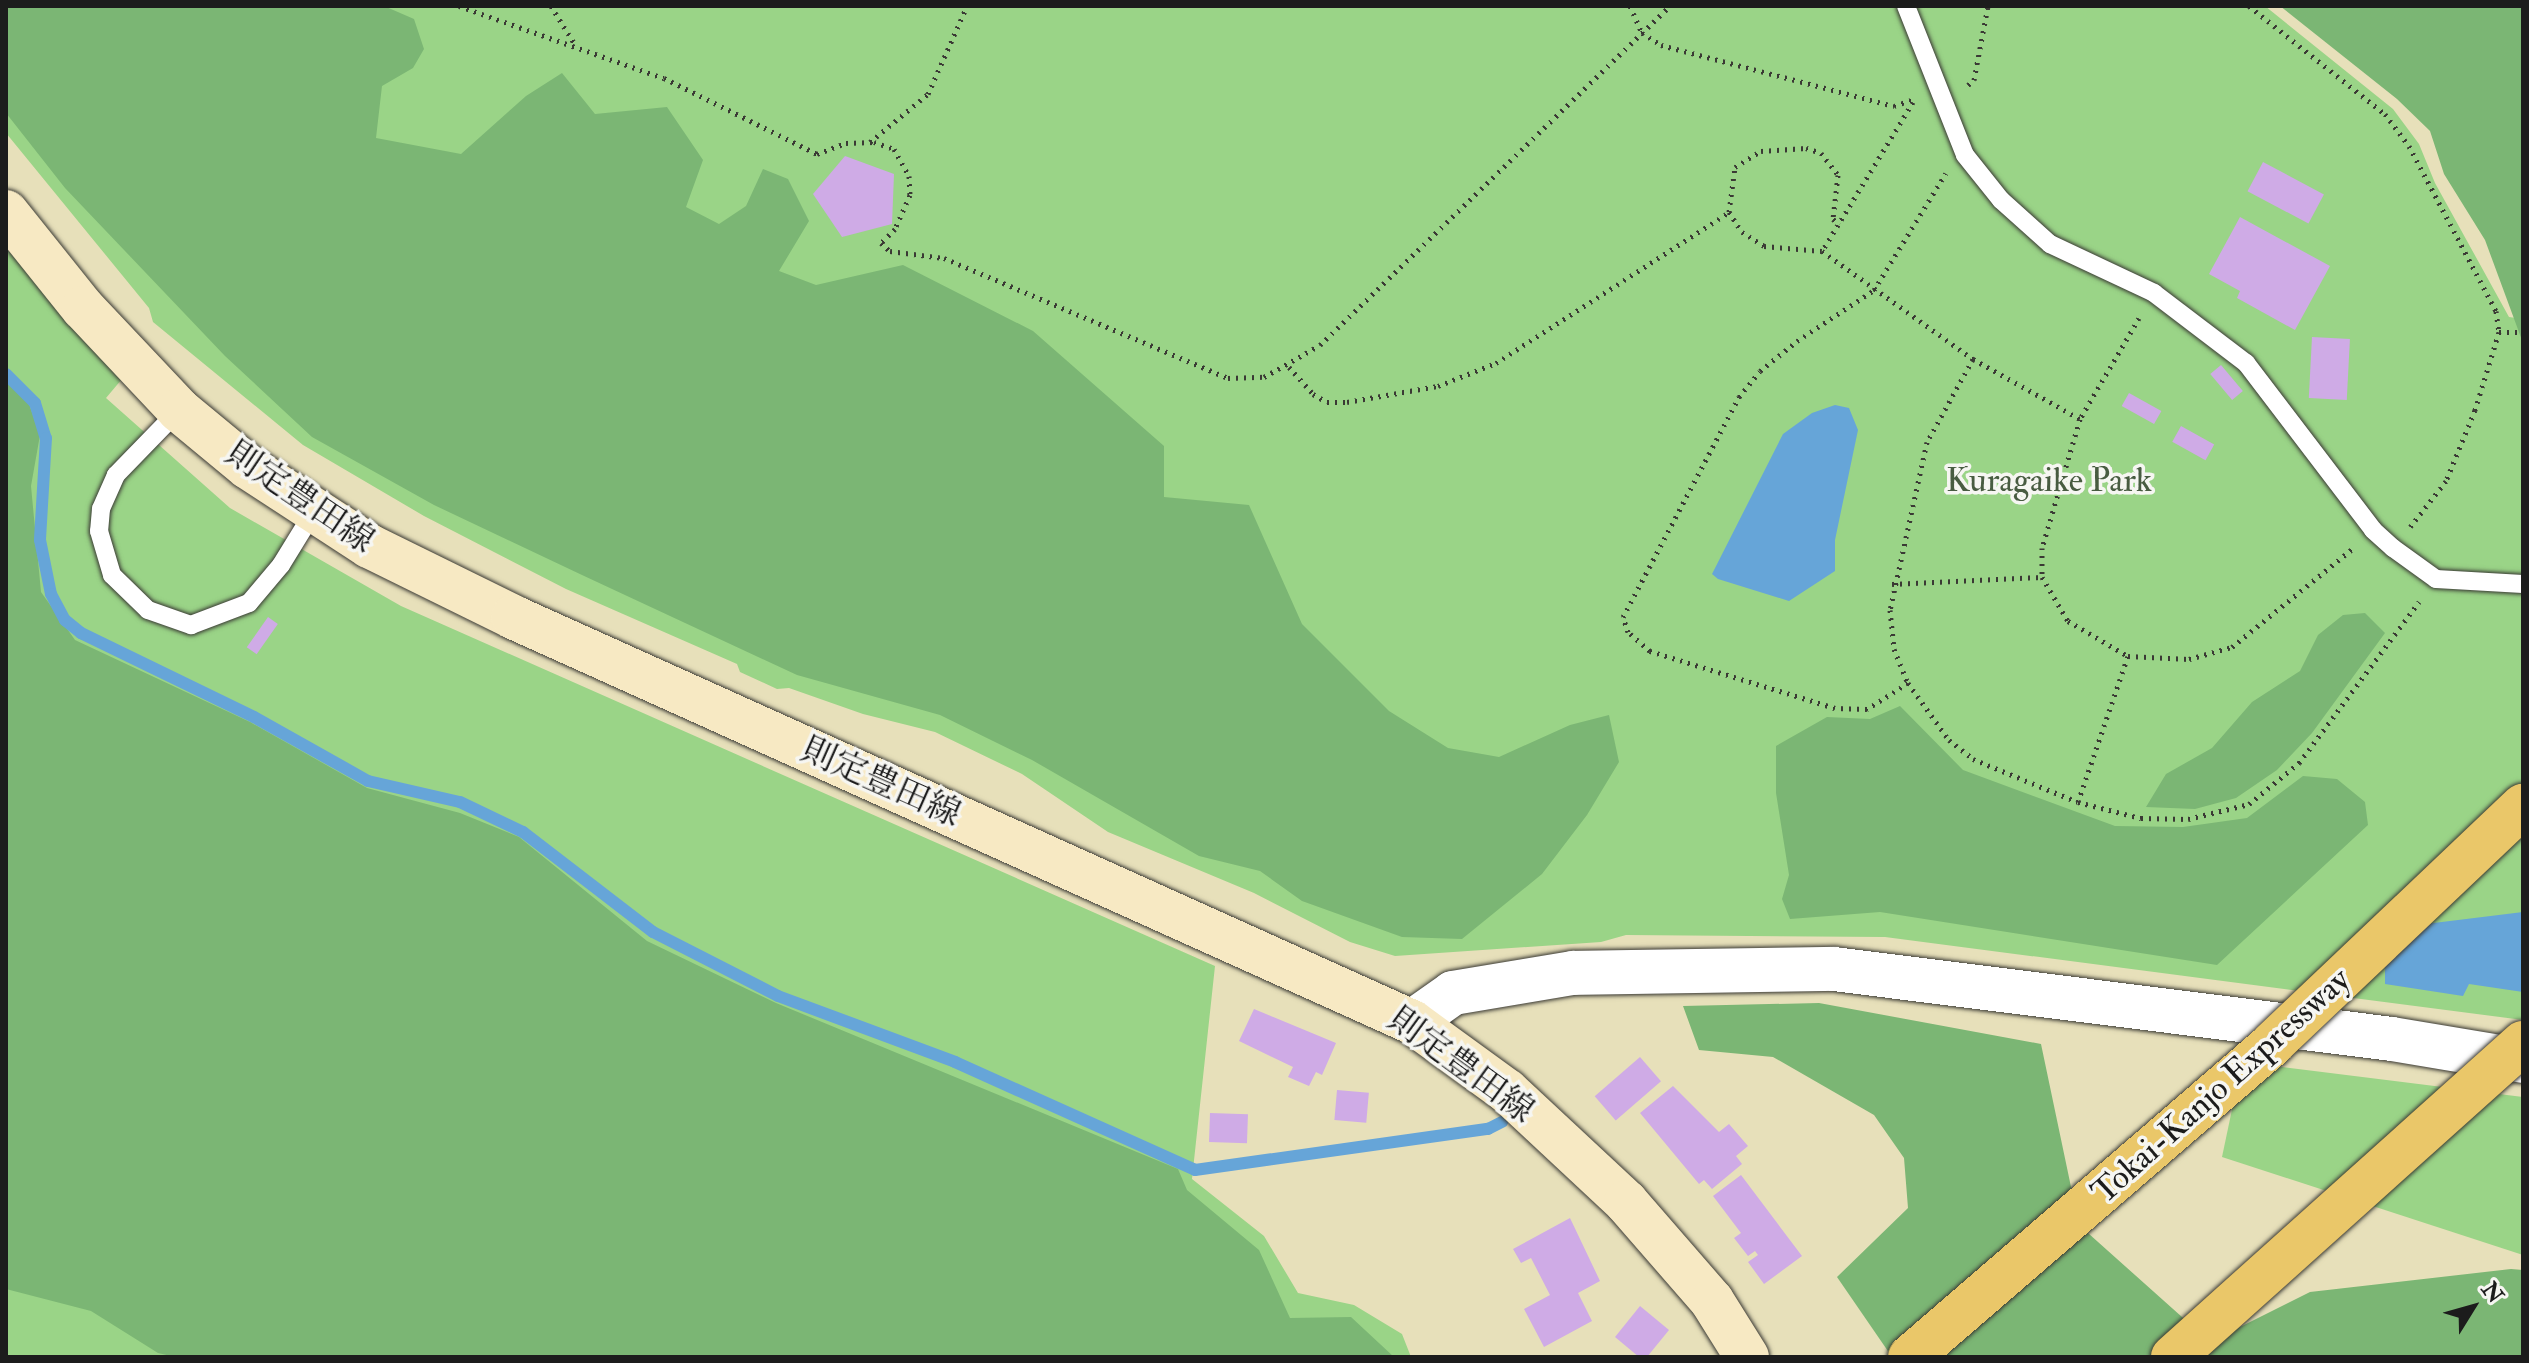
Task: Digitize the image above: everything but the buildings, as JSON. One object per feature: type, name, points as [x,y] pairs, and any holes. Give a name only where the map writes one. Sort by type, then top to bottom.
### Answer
[{"type":"highway","name":"Tokai-Kanjo Expressway","points":[[1910,1357],[2272,1044],[2523,806]]},
{"type":"highway","points":[[2173,1357],[2523,1043]]},
{"type":"main road","name":"則定豊田線","points":[[6,212],[83,308],[179,410],[313,513],[513,617],[1412,1022],[1507,1091],[1626,1202],[1712,1301],[1747,1357]]},
{"type":"street","points":[[1412,1022],[1453,993],[1573,973],[1834,969],[2392,1039],[2523,1061]]},
{"type":"lane","points":[[1906,6],[1965,155],[2001,200],[2050,244],[2154,293],[2246,363],[2373,530],[2393,548],[2436,579],[2523,584]]},
{"type":"lane","points":[[179,410],[116,475],[101,509],[99,531],[112,575],[148,610],[191,625],[249,603],[281,565],[313,513]]},
{"type":"path","points":[[459,6],[664,78],[817,154],[846,143],[870,142],[894,149],[909,176],[908,207],[881,243],[890,251],[944,258],[1228,378],[1264,377],[1289,367],[1320,345],[1670,6]]},
{"type":"path","points":[[551,6],[577,47]]},
{"type":"path","points":[[870,142],[928,94],[967,6]]},
{"type":"path","points":[[1630,6],[1642,33],[1661,45],[1894,106],[1916,98]]},
{"type":"path","points":[[1944,105],[1974,80],[1988,6]]},
{"type":"path","points":[[2249,6],[2385,114],[2409,146],[2496,311],[2499,332],[2446,481],[2393,548]]},
{"type":"path","points":[[1822,251],[1932,72]]},
{"type":"path","points":[[1839,224],[1833,219],[1838,175],[1821,153],[1806,148],[1747,157],[1730,177],[1729,212],[1742,232],[1764,246],[1822,251],[1973,359],[2080,419]]},
{"type":"path","points":[[1908,683],[1867,709],[1835,708],[1650,651],[1628,632],[1623,617],[1739,397],[1760,371],[1797,341],[1874,290],[1952,163],[1965,155]]},
{"type":"path","points":[[1289,367],[1327,402],[1438,386],[1534,343],[1729,212]]},
{"type":"path","points":[[2154,293],[2080,419],[2042,548],[2042,577],[2068,621],[2128,656],[2189,659],[2232,647],[2267,624],[2373,530]]},
{"type":"path","points":[[2499,332],[2523,332]]},
{"type":"path","points":[[1973,359],[1927,442],[1892,584],[1894,649],[1908,683],[1949,740],[1973,759],[2078,802],[2141,818],[2188,819],[2249,804],[2299,763],[2436,579]]},
{"type":"path","points":[[1892,584],[2042,577]]},
{"type":"path","points":[[2078,802],[2128,656]]},
{"type":"green space","name":"Kuragaike Park","points":[[6,6],[2265,6],[2393,109],[2419,144],[2435,183],[2509,317],[2523,319],[2523,1020],[1885,937],[1626,935],[1601,942],[1395,956],[1350,942],[1254,893],[1108,832],[1022,774],[935,732],[863,714],[789,688],[777,689],[740,672],[737,664],[566,589],[424,516],[303,445],[153,322],[149,308],[6,133]]},
{"type":"green space","points":[[6,6],[384,6],[414,19],[424,49],[413,68],[382,86],[376,138],[461,154],[526,96],[562,73],[595,114],[667,107],[703,160],[686,207],[719,224],[746,206],[763,169],[788,179],[809,221],[779,271],[816,285],[903,265],[1033,331],[1164,446],[1164,497],[1249,505],[1302,624],[1389,711],[1448,748],[1499,757],[1570,725],[1609,715],[1619,762],[1587,815],[1542,874],[1462,939],[1402,937],[1302,901],[1260,871],[1199,856],[1032,760],[940,715],[797,675],[582,575],[434,505],[312,437],[225,356],[65,188],[6,113]]},
{"type":"green space","points":[[2280,6],[2523,6],[2523,343],[2485,240],[2444,174],[2430,131],[2397,99]]},
{"type":"green space","points":[[6,248],[122,379],[106,398],[230,508],[401,606],[1215,966],[1192,1179],[1264,1236],[1298,1293],[1354,1305],[1402,1334],[1411,1357],[6,1357]]},
{"type":"green space","points":[[6,381],[28,401],[40,435],[31,486],[41,592],[75,640],[250,722],[367,788],[460,813],[519,837],[647,941],[776,1003],[1178,1169],[1187,1190],[1259,1250],[1290,1318],[1351,1317],[1394,1357],[175,1357],[158,1353],[91,1311],[6,1289]]},
{"type":"green space","points":[[2365,613],[2385,633],[2312,733],[2277,770],[2236,798],[2195,809],[2146,807],[2166,774],[2212,748],[2252,702],[2300,671],[2318,635],[2343,615]]},
{"type":"green space","points":[[1900,706],[1963,770],[2115,826],[2183,827],[2247,818],[2303,776],[2337,779],[2365,802],[2368,825],[2217,965],[1880,912],[1790,919],[1782,899],[1789,875],[1776,793],[1776,746],[1827,717],[1870,719]]},
{"type":"green space","points":[[1819,1003],[2041,1044],[2079,1225],[2210,1342],[2310,1292],[2511,1269],[2523,1270],[2523,1357],[1892,1357],[1837,1277],[1908,1208],[1904,1158],[1874,1115],[1773,1057],[1699,1050],[1683,1006]]},
{"type":"green space","points":[[2242,1062],[2523,1097],[2523,1255],[2222,1157]]},
{"type":"water","points":[[1835,405],[1849,408],[1858,430],[1835,540],[1835,571],[1789,601],[1718,579],[1712,574],[1783,434],[1812,413]]},
{"type":"water","points":[[2523,912],[2523,992],[2469,984],[2463,996],[2385,984],[2385,929]]},
{"type":"waterway","points":[[6,374],[35,403],[46,438],[40,540],[51,594],[65,620],[81,633],[254,717],[368,781],[460,802],[523,832],[653,932],[778,996],[955,1062],[1195,1170],[1488,1129],[1502,1122]]}]
